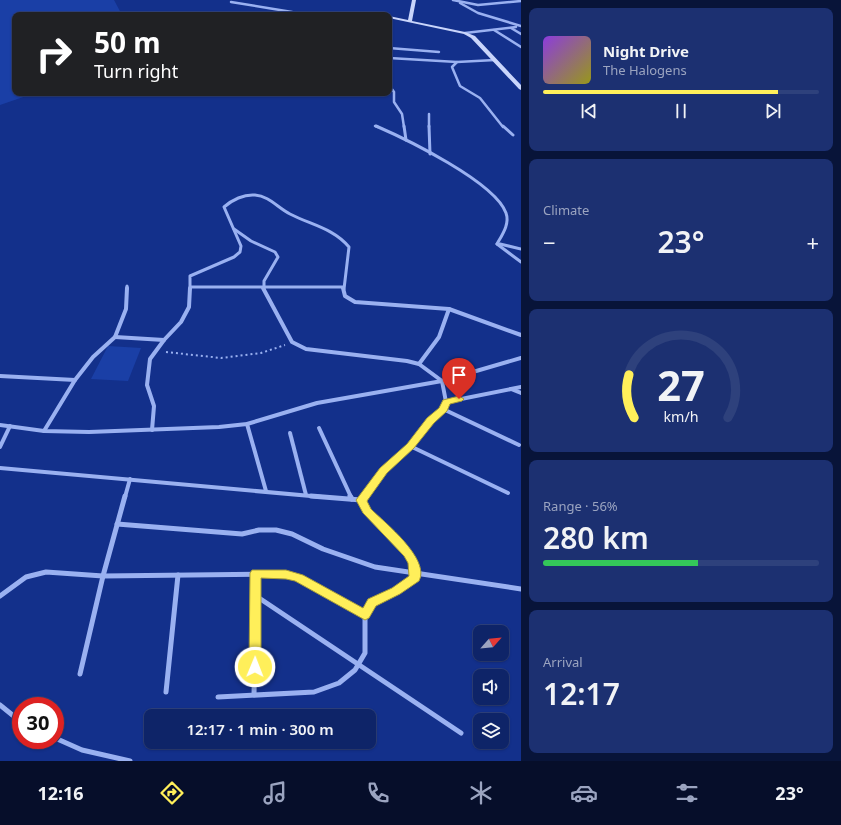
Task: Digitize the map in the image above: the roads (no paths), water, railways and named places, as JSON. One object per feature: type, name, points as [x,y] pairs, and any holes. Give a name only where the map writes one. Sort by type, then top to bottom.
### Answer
[{"type":"street","points":[[410,21],[414,0]]},
{"type":"street","points":[[453,0],[478,13],[504,23],[521,27]]},
{"type":"street","points":[[458,2],[484,6],[521,1]]},
{"type":"street","points":[[231,2],[292,12],[333,12]]},
{"type":"street","points":[[392,18],[465,33],[472,37],[521,88]]},
{"type":"street","points":[[465,33],[521,27]]},
{"type":"street","points":[[511,28],[521,34]]},
{"type":"street","points":[[494,30],[521,48]]},
{"type":"street","points":[[392,48],[439,52]]},
{"type":"street","points":[[392,58],[457,62],[495,60]]},
{"type":"street","points":[[457,62],[452,67],[460,86],[480,98],[504,128],[513,135]]},
{"type":"street","points":[[392,89],[394,92],[394,102],[402,114],[406,140]]},
{"type":"street","points":[[429,114],[430,154]]},
{"type":"street","points":[[374,126],[406,140],[486,188],[506,212],[506,227],[497,244]]},
{"type":"street","points":[[152,430],[154,406],[147,385],[150,359],[164,340],[181,322],[189,307],[191,287],[190,276],[193,273],[234,257],[240,252],[241,246],[234,229],[226,216],[224,207],[230,202],[253,195],[263,196],[291,215],[332,232],[344,240],[349,247],[343,287],[345,296],[355,302],[364,304],[398,304],[449,309],[521,335]]},
{"type":"street","points":[[234,229],[251,241],[275,252],[278,257],[264,281],[263,288],[292,342],[306,349],[386,358],[419,364],[442,381],[446,402],[443,409],[430,421],[410,446],[384,471],[361,500]]},
{"type":"street","points":[[497,244],[521,249]]},
{"type":"street","points":[[497,244],[521,262]]},
{"type":"street","points":[[44,431],[75,380],[93,357],[115,337],[126,309],[127,286]]},
{"type":"street","points":[[191,287],[343,287]]},
{"type":"street","points":[[419,364],[439,337],[449,309]]},
{"type":"street","points":[[115,337],[164,340]]},
{"type":"street","points":[[0,425],[44,431],[152,430],[220,427],[247,424],[285,414],[317,403],[442,381],[521,358]]},
{"type":"street","points":[[0,376],[75,380]]},
{"type":"street","points":[[446,402],[521,387]]},
{"type":"street","points":[[510,388],[521,393]]},
{"type":"street","points":[[443,409],[519,446]]},
{"type":"street","points":[[247,424],[266,491]]},
{"type":"street","points":[[0,447],[10,426]]},
{"type":"street","points":[[319,428],[352,499]]},
{"type":"street","points":[[290,433],[306,495]]},
{"type":"street","points":[[410,446],[508,493]]},
{"type":"street","points":[[0,468],[361,500]]},
{"type":"street","points":[[80,674],[103,576],[130,479]]},
{"type":"street","points":[[218,698],[314,692],[339,683],[355,670],[365,653],[365,615],[372,602],[396,591],[415,578],[414,563],[408,554],[366,511],[361,500]]},
{"type":"street","points":[[117,524],[242,534],[259,530],[276,530],[292,534],[323,549],[376,567],[521,589]]},
{"type":"street","points":[[0,596],[10,587],[26,577],[46,572],[103,576],[256,573],[286,574],[299,578],[365,615]]},
{"type":"street","points":[[254,695],[256,573]]},
{"type":"street","points":[[166,692],[178,575]]},
{"type":"street","points":[[256,596],[359,663],[461,733]]},
{"type":"street","points":[[0,705],[12,715]]},
{"type":"street","points":[[64,742],[82,750],[130,761]]}]
